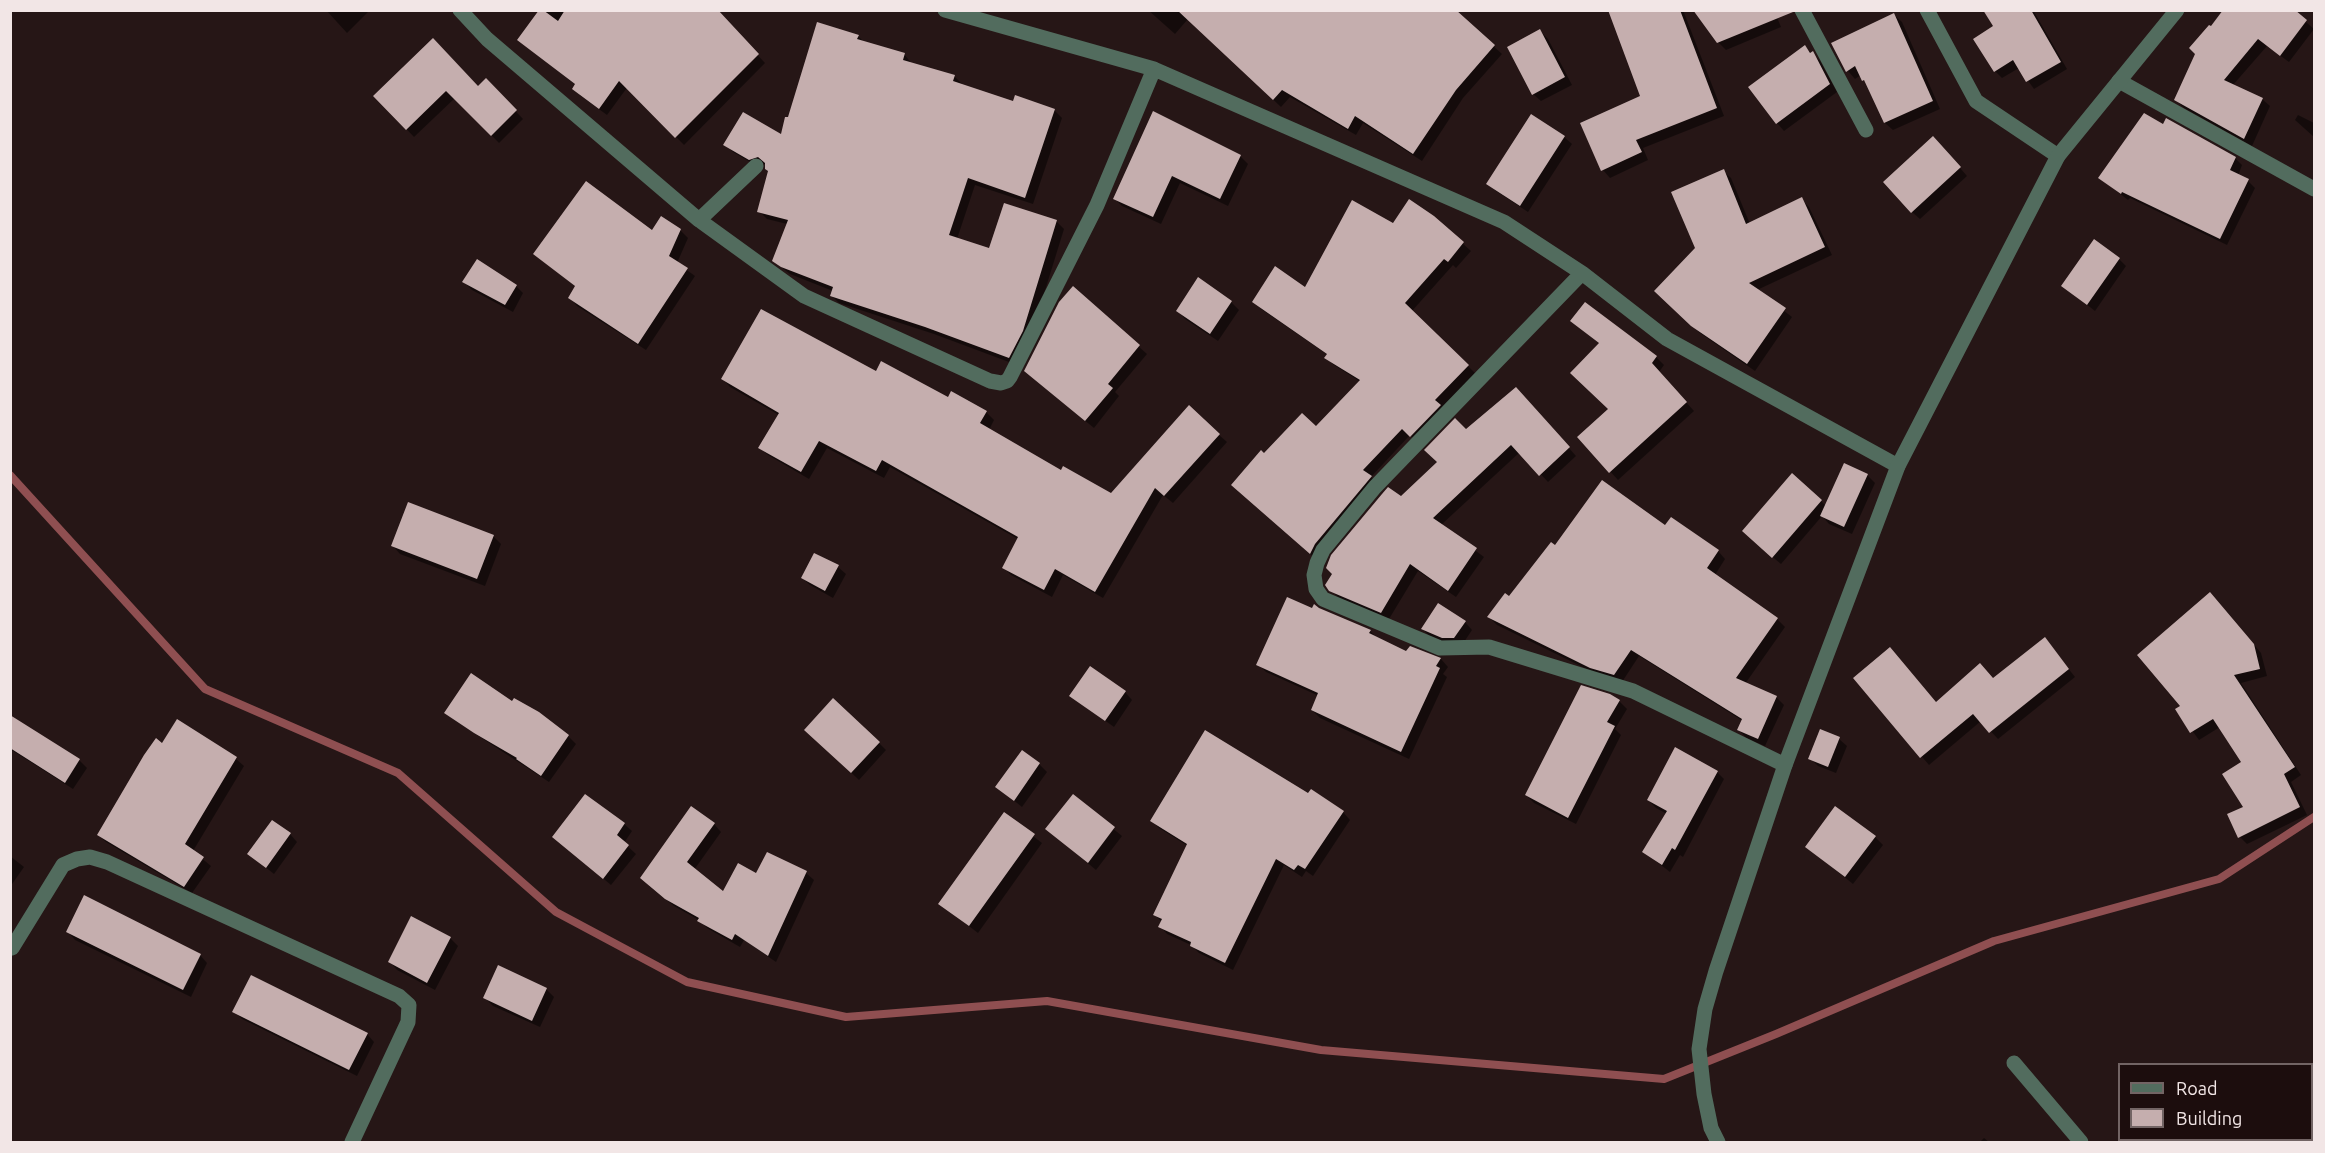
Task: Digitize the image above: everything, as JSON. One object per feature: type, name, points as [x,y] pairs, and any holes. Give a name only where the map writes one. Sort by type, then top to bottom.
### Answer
[{"type":"street","points":[[460,10],[487,39],[699,220],[804,296],[990,381],[1001,383],[1010,377],[1097,206],[1154,69]]},
{"type":"street","points":[[945,10],[1154,69],[1504,222],[1582,273],[1667,339],[1898,466]]},
{"type":"street","points":[[1802,10],[1866,130]]},
{"type":"street","points":[[1927,10],[1976,101],[2058,156]]},
{"type":"street","points":[[1718,1143],[1711,1128],[1704,1094],[1699,1049],[1705,1009],[1785,765],[1898,466],[2058,156],[2177,10]]},
{"type":"street","points":[[2119,81],[2314,189]]},
{"type":"street","points":[[699,220],[756,166]]},
{"type":"street","points":[[1582,273],[1376,487],[1323,550],[1314,575],[1316,589],[1323,599],[1440,648],[1490,647],[1634,691],[1785,765]]},
{"type":"street","points":[[11,948],[63,865],[90,857],[107,862],[399,996],[409,1005],[408,1022],[352,1143]]},
{"type":"street","points":[[2014,1063],[2081,1143]]},
{"type":"building","points":[[539,10],[543,10],[558,21],[565,10],[718,10],[759,54],[675,138],[619,81],[599,109],[572,89],[575,84],[517,40]]},
{"type":"building","points":[[1177,10],[1456,10],[1495,45],[1456,90],[1413,154],[1355,116],[1348,129],[1282,90],[1273,100]]},
{"type":"building","points":[[1608,10],[1680,10],[1717,108],[1636,140],[1642,152],[1601,171],[1580,123],[1640,96]]},
{"type":"building","points":[[1693,10],[1792,10],[1793,12],[1717,43]]},
{"type":"building","points":[[1983,10],[2031,10],[2061,62],[2026,82],[2013,60],[1994,72],[1973,39],[1993,26]]},
{"type":"building","points":[[2223,10],[2295,10],[2307,20],[2280,56],[2258,39],[2224,80],[2263,98],[2244,139],[2174,100],[2195,54],[2189,48]]},
{"type":"building","points":[[1894,13],[1933,101],[1884,123],[1855,66],[1846,72],[1831,43]]},
{"type":"building","points":[[817,22],[859,35],[857,39],[905,53],[903,60],[955,75],[953,81],[1013,101],[1015,95],[1055,109],[1025,198],[968,178],[949,235],[989,248],[1004,203],[1057,220],[1023,331],[1009,358],[925,327],[830,296],[833,287],[781,267],[772,261],[788,220],[757,212],[768,171],[765,169],[765,163],[758,157],[749,160],[723,145],[743,112],[781,134]]},
{"type":"building","points":[[1540,29],[1565,77],[1532,95],[1507,47]]},
{"type":"building","points":[[433,38],[478,86],[486,78],[517,110],[491,136],[446,91],[406,130],[373,96]]},
{"type":"building","points":[[1805,45],[1810,53],[1813,51],[1830,84],[1776,124],[1748,87]]},
{"type":"building","points":[[1153,111],[1241,155],[1220,199],[1172,176],[1153,217],[1113,199]]},
{"type":"building","points":[[2144,113],[2163,124],[2166,118],[2236,157],[2230,170],[2249,179],[2220,239],[2122,192],[2121,194],[2098,178]]},
{"type":"building","points":[[1531,114],[1565,136],[1520,206],[1486,184]]},
{"type":"building","points":[[1933,136],[1961,167],[1911,213],[1883,182]]},
{"type":"building","points":[[1724,169],[1746,224],[1802,197],[1825,247],[1749,283],[1786,308],[1747,364],[1691,326],[1654,291],[1695,248],[1671,192]]},
{"type":"building","points":[[586,181],[652,230],[661,216],[681,229],[669,256],[688,268],[638,344],[568,298],[575,286],[533,254]]},
{"type":"building","points":[[1409,199],[1434,216],[1464,242],[1448,262],[1444,259],[1405,303],[1469,365],[1435,400],[1441,405],[1410,437],[1402,429],[1363,470],[1372,476],[1315,544],[1310,554],[1231,485],[1261,450],[1264,453],[1302,413],[1316,426],[1360,380],[1324,358],[1327,354],[1252,302],[1275,266],[1305,287],[1352,200],[1393,223]]},
{"type":"building","points":[[2094,239],[2120,258],[2087,305],[2061,286]]},
{"type":"building","points":[[477,259],[517,285],[505,305],[462,282]]},
{"type":"building","points":[[1198,277],[1232,301],[1210,334],[1176,311]]},
{"type":"building","points":[[1073,286],[1140,345],[1108,384],[1113,388],[1085,421],[1024,371],[1059,302]]},
{"type":"building","points":[[1585,302],[1657,356],[1652,363],[1687,402],[1609,473],[1577,437],[1608,409],[1570,373],[1599,343],[1570,321]]},
{"type":"building","points":[[761,309],[876,371],[881,361],[948,397],[951,391],[987,411],[980,423],[1061,470],[1063,466],[1111,493],[1189,405],[1220,434],[1164,496],[1155,488],[1095,592],[1055,569],[1044,590],[1002,568],[1018,537],[882,460],[876,471],[819,441],[801,472],[758,448],[779,413],[721,379]]},
{"type":"building","points":[[1516,387],[1570,447],[1539,476],[1511,445],[1433,518],[1477,548],[1448,591],[1410,564],[1381,613],[1329,591],[1325,585],[1332,574],[1326,568],[1331,555],[1388,487],[1401,496],[1437,462],[1424,450],[1455,418],[1466,429]]},
{"type":"building","points":[[1844,463],[1868,474],[1844,527],[1820,516]]},
{"type":"building","points":[[1792,473],[1822,500],[1772,558],[1742,531]]},
{"type":"building","points":[[1602,480],[1665,525],[1671,517],[1719,550],[1707,568],[1778,618],[1736,678],[1777,696],[1758,739],[1737,730],[1742,719],[1631,650],[1614,675],[1590,668],[1487,617],[1505,593],[1509,596],[1551,542],[1555,545]]},
{"type":"building","points":[[408,502],[494,535],[477,579],[391,546]]},
{"type":"building","points":[[814,553],[839,565],[825,591],[801,578]]},
{"type":"building","points":[[2210,592],[2254,644],[2260,669],[2234,675],[2295,767],[2284,774],[2300,807],[2238,838],[2227,814],[2243,807],[2222,774],[2241,762],[2213,719],[2190,733],[2175,709],[2180,706],[2137,655]]},
{"type":"building","points":[[1287,597],[1312,608],[1314,604],[1371,630],[1369,633],[1406,651],[1410,646],[1441,658],[1436,666],[1440,668],[1401,752],[1311,710],[1318,693],[1256,665]]},
{"type":"building","points":[[1438,603],[1466,621],[1454,638],[1442,638],[1421,629]]},
{"type":"building","points":[[2045,637],[2069,669],[1989,733],[1973,714],[1920,758],[1853,678],[1890,647],[1936,702],[1980,663],[1993,678]]},
{"type":"building","points":[[1090,666],[1126,691],[1105,721],[1069,696]]},
{"type":"building","points":[[471,673],[512,701],[514,698],[539,712],[569,735],[541,776],[517,758],[444,713]]},
{"type":"building","points":[[1581,685],[1610,694],[1620,700],[1607,722],[1615,726],[1568,818],[1525,795]]},
{"type":"building","points":[[833,698],[880,742],[851,773],[804,730]]},
{"type":"building","points":[[10,715],[80,759],[65,783],[10,748]]},
{"type":"building","points":[[177,719],[237,757],[185,844],[204,857],[184,887],[97,835],[144,755],[156,738],[162,743]]},
{"type":"building","points":[[1820,729],[1840,737],[1828,767],[1808,759]]},
{"type":"building","points":[[1205,730],[1308,793],[1311,789],[1344,811],[1305,869],[1298,865],[1294,870],[1276,859],[1225,963],[1190,946],[1191,942],[1158,927],[1162,919],[1153,915],[1187,844],[1150,821]]},
{"type":"building","points":[[1675,747],[1718,771],[1675,850],[1672,848],[1662,865],[1642,852],[1667,811],[1647,800]]},
{"type":"building","points":[[1022,750],[1040,763],[1014,801],[995,787]]},
{"type":"building","points":[[585,794],[625,823],[617,835],[629,845],[603,879],[552,837]]},
{"type":"building","points":[[1073,794],[1115,827],[1088,863],[1045,829]]},
{"type":"building","points":[[691,806],[715,823],[687,862],[723,891],[738,863],[756,873],[767,852],[807,871],[768,956],[735,934],[732,940],[697,921],[699,918],[665,899],[640,878]]},
{"type":"building","points":[[1835,806],[1876,836],[1845,877],[1805,847]]},
{"type":"building","points":[[1004,812],[1035,834],[969,926],[938,904]]},
{"type":"building","points":[[272,820],[291,833],[266,868],[247,854]]},
{"type":"building","points":[[84,895],[201,954],[183,990],[66,932]]},
{"type":"building","points":[[411,916],[451,937],[427,983],[388,962]]},
{"type":"building","points":[[498,965],[547,988],[532,1021],[483,998]]},
{"type":"building","points":[[251,975],[368,1033],[349,1070],[232,1012]]},
{"type":"waterway","points":[[10,475],[205,689],[398,773],[556,912],[687,982],[846,1017],[1047,1001],[1321,1050],[1664,1079],[1994,941],[2219,879],[2314,817]]}]
